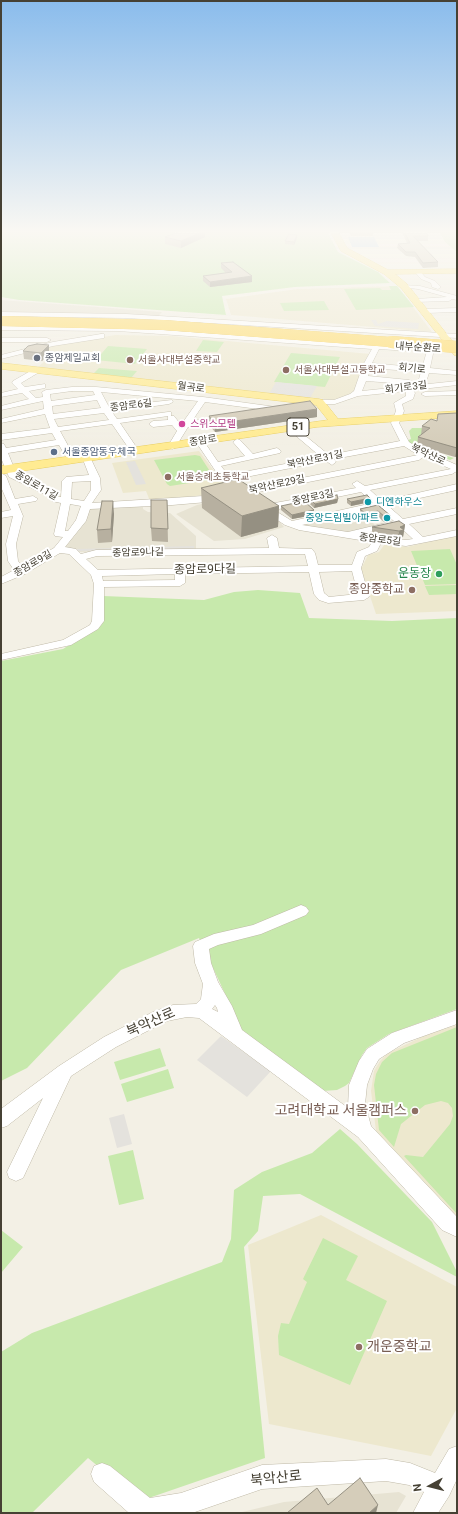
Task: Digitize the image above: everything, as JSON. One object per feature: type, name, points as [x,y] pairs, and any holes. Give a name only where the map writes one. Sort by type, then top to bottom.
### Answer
[{"type":"highway","name":"내부순환로","points":[[1,320],[124,323],[457,351]]},
{"type":"highway","name":"내부순환로","points":[[67,325],[185,330],[457,351]]},
{"type":"main road","points":[[418,304],[457,351]]},
{"type":"main road","name":"월곡로","points":[[1,366],[318,402]]},
{"type":"main road","points":[[318,402],[335,422]]},
{"type":"main road","name":"종암로","points":[[4,477],[86,457],[335,422],[457,414]]},
{"type":"street","points":[[425,311],[457,310]]},
{"type":"street","points":[[1,314],[160,315],[457,336]]},
{"type":"street","points":[[82,329],[89,315]]},
{"type":"street","points":[[1,328],[143,331],[431,351],[457,351]]},
{"type":"street","points":[[3,339],[39,328]]},
{"type":"street","points":[[1,357],[56,343],[101,336],[133,334],[143,331]]},
{"type":"street","points":[[443,335],[457,331]]},
{"type":"street","points":[[443,335],[457,339]]},
{"type":"street","points":[[3,339],[51,340],[56,343]]},
{"type":"street","points":[[1,349],[33,340]]},
{"type":"street","points":[[355,394],[358,392],[368,362],[376,347]]},
{"type":"street","points":[[363,378],[422,385],[431,351]]},
{"type":"street","name":"회기로","points":[[368,362],[426,367],[457,373]]},
{"type":"street","points":[[37,370],[16,383],[35,401],[48,408]]},
{"type":"street","name":"회기로3길","points":[[318,402],[335,402],[355,394],[409,391],[422,385],[457,383]]},
{"type":"street","points":[[1,395],[42,386]]},
{"type":"street","points":[[72,460],[58,436],[48,408],[46,392],[72,389],[96,389],[199,399],[276,409],[183,428]]},
{"type":"street","points":[[96,389],[106,409],[135,451]]},
{"type":"street","points":[[397,417],[400,411],[398,403],[405,400],[409,391]]},
{"type":"street","name":"회기로","points":[[409,391],[457,393]]},
{"type":"street","points":[[1,421],[48,408],[101,397]]},
{"type":"street","points":[[159,403],[199,399]]},
{"type":"street","points":[[172,446],[199,399]]},
{"type":"street","points":[[1,408],[35,401]]},
{"type":"street","name":"종암로6길","points":[[48,408],[106,409],[159,403],[174,422],[183,428]]},
{"type":"street","points":[[21,572],[13,561],[6,545],[15,528],[17,512],[8,499],[4,477],[2,449],[114,421],[168,414]]},
{"type":"street","name":"북악산로","points":[[397,417],[396,425],[405,443],[421,456],[455,470]]},
{"type":"street","points":[[1,421],[8,427],[11,436]]},
{"type":"street","points":[[1,437],[58,436],[174,422]]},
{"type":"street","points":[[292,428],[422,541]]},
{"type":"street","name":"종암로5길","points":[[200,442],[234,490],[290,524],[302,528],[402,543],[422,541],[457,533]]},
{"type":"street","points":[[237,442],[251,457]]},
{"type":"street","name":"북악산로31길","points":[[226,478],[405,443]]},
{"type":"street","points":[[216,465],[277,451]]},
{"type":"street","name":"북악산로29길","points":[[87,504],[172,502],[214,499],[421,456]]},
{"type":"street","points":[[86,457],[96,478],[69,479],[66,481],[66,500],[87,504]]},
{"type":"street","name":"종암로3길","points":[[265,509],[455,470]]},
{"type":"street","name":"종암로11길","points":[[4,477],[12,475],[49,493],[55,499],[66,500],[59,534],[71,534]]},
{"type":"street","name":"종암로9길","points":[[1,582],[58,550],[81,521],[87,504],[96,490],[96,478]]},
{"type":"street","name":"종암로3길","points":[[290,524],[457,488]]},
{"type":"street","points":[[8,499],[33,499]]},
{"type":"street","points":[[344,535],[457,511]]},
{"type":"street","points":[[1,515],[17,512]]},
{"type":"street","points":[[1,530],[15,528]]},
{"type":"street","name":"종암로5길","points":[[302,528],[318,537],[317,541]]},
{"type":"street","points":[[272,538],[275,551]]},
{"type":"street","points":[[314,570],[319,594],[323,598],[361,599],[364,595],[356,568],[361,554],[373,549],[378,540]]},
{"type":"street","points":[[1,657],[67,643],[94,627],[98,621],[97,579],[72,551],[58,550]]},
{"type":"street","points":[[198,552],[198,570]]},
{"type":"street","name":"종암로9나길","points":[[79,558],[96,553],[309,552],[314,570]]},
{"type":"street","points":[[1,564],[13,561]]},
{"type":"street","name":"종암로9다길","points":[[97,579],[180,582],[180,571],[314,570],[356,568]]},
{"type":"street","points":[[301,911],[256,930],[214,940],[201,946],[203,963],[211,984],[212,1009],[235,1033],[364,1131],[454,1230]]},
{"type":"street","name":"북악산로","points":[[1,1120],[64,1071],[110,1042],[161,1016],[179,1010],[212,1009]]},
{"type":"street","points":[[364,1131],[358,1116],[356,1094],[365,1066],[373,1054],[398,1038],[457,1017]]},
{"type":"street","points":[[16,1172],[64,1071]]},
{"type":"street","points":[[425,1513],[441,1488],[457,1458]]},
{"type":"street","name":"북악산로","points":[[102,1474],[134,1502],[142,1508],[150,1510],[181,1504],[249,1480],[281,1476],[398,1471],[410,1474],[441,1488]]},
{"type":"shaded area","points":[[1,304],[50,304],[162,312],[157,318],[1,314]]},
{"type":"shaded area","points":[[227,304],[410,304],[432,332],[231,315]]},
{"type":"shaded area","points":[[371,320],[376,320],[378,324],[387,321],[419,323],[418,329],[375,326]]},
{"type":"shaded area","points":[[115,335],[172,336],[371,354],[369,354],[354,394],[334,400],[37,368],[54,353],[36,350],[49,346]]},
{"type":"shaded area","points":[[276,382],[317,386],[310,398],[269,394]]},
{"type":"shaded area","name":"서울숭례초등학교","points":[[199,451],[230,492],[150,501],[146,491],[123,493],[112,463]]},
{"type":"shaded area","points":[[135,461],[146,484],[136,485],[126,462]]},
{"type":"shaded area","points":[[231,497],[243,497],[279,521],[284,527],[245,539],[214,541],[176,514],[197,505]]},
{"type":"shaded area","points":[[143,505],[143,509],[148,512],[170,513],[196,536],[196,549],[78,552],[65,548],[88,508]]},
{"type":"shaded area","points":[[342,516],[351,523],[369,519],[376,526],[343,533],[302,525]]},
{"type":"shaded area","name":"종암중학교","points":[[452,536],[457,537],[457,611],[376,614],[361,569],[368,555],[379,552],[385,544],[407,547]]},
{"type":"shaded area","points":[[194,546],[194,549],[77,551],[77,549]]},
{"type":"shaded area","name":"고려대학교 서울캠퍼스","points":[[457,1025],[457,1217],[376,1131],[371,1091],[374,1071],[380,1061],[388,1053],[426,1035]]},
{"type":"shaded area","points":[[221,1036],[271,1071],[247,1097],[197,1060]]},
{"type":"shaded area","points":[[124,1114],[132,1144],[117,1148],[109,1118]]},
{"type":"shaded area","name":"개운중학교","points":[[321,1215],[457,1287],[457,1408],[431,1456],[269,1424],[248,1245]]},
{"type":"shaded area","points":[[399,1492],[406,1496],[396,1513],[238,1513],[284,1502]]},
{"type":"green space","points":[[69,304],[224,304],[226,315]]},
{"type":"green space","points":[[280,304],[325,304],[329,310],[284,311]]},
{"type":"green space","points":[[352,304],[411,304],[414,307],[356,310]]},
{"type":"green space","points":[[203,340],[224,342],[217,352],[196,351]]},
{"type":"green space","points":[[108,346],[147,349],[135,364],[96,360]]},
{"type":"green space","points":[[291,353],[340,357],[325,387],[274,382]]},
{"type":"green space","points":[[99,368],[137,371],[131,378],[93,374]]},
{"type":"green space","points":[[412,428],[429,428],[420,435],[423,441],[416,447],[409,443],[408,440],[411,439],[409,431]]},
{"type":"green space","points":[[417,447],[454,458],[450,460]]},
{"type":"green space","points":[[195,455],[200,456],[215,479],[170,486],[167,484],[154,460]]},
{"type":"green space","name":"운동장","points":[[450,549],[457,565],[457,584],[425,585],[411,551]]},
{"type":"green space","points":[[457,585],[457,594],[429,595],[425,586]]},
{"type":"green space","points":[[258,590],[300,593],[309,618],[392,621],[457,618],[457,1009],[389,1034],[367,1048],[362,1055],[349,1083],[337,1090],[322,1091],[317,1089],[242,1030],[199,938],[121,970],[27,1068],[1,1081],[1,661],[63,649],[99,626],[103,596],[204,600],[234,592]]},
{"type":"green space","name":"고려대학교 서울캠퍼스","points":[[457,1027],[457,1214],[404,1156],[423,1157],[450,1124],[453,1116],[452,1108],[448,1103],[441,1101],[425,1105],[401,1124],[394,1147],[379,1130],[374,1085],[376,1074],[382,1062],[392,1053]]},
{"type":"green space","points":[[160,1048],[166,1066],[120,1080],[114,1062]]},
{"type":"green space","points":[[168,1069],[174,1088],[127,1102],[121,1084]]},
{"type":"green space","points":[[340,1129],[357,1144],[432,1222],[457,1272],[457,1277],[300,1194],[263,1196],[258,1231],[244,1247],[265,1458],[140,1501],[88,1458],[32,1513],[1,1513],[1,1352],[32,1333],[222,1262],[231,1239],[234,1190],[262,1172],[312,1153]]},
{"type":"green space","points":[[133,1150],[144,1199],[119,1205],[108,1156]]},
{"type":"green space","points":[[1,1230],[23,1247],[1,1273]]},
{"type":"green space","points":[[323,1238],[358,1256],[346,1280],[387,1301],[350,1385],[279,1355],[278,1336],[281,1323],[289,1324],[307,1282],[303,1279]]},
{"type":"building","points":[[37,344],[49,345],[41,353],[23,351],[28,346]]},
{"type":"building","points":[[310,401],[317,409],[215,424],[209,416]]},
{"type":"building","points":[[457,413],[457,448],[418,437],[430,428],[422,426],[431,419],[437,421],[438,414]]},
{"type":"building","points":[[238,479],[279,506],[242,516],[201,488]]},
{"type":"building","points":[[337,495],[338,499],[315,504],[311,500]]},
{"type":"building","points":[[367,495],[370,498],[351,502],[347,499]]},
{"type":"building","points":[[151,500],[167,500],[168,529],[151,528]]},
{"type":"building","points":[[102,501],[113,501],[111,529],[97,530]]},
{"type":"building","points":[[304,501],[314,510],[292,515],[281,506]]},
{"type":"building","points":[[378,505],[391,516],[385,517],[378,511],[366,514],[360,509]]},
{"type":"building","points":[[399,521],[405,525],[400,527],[404,530],[399,531],[372,527]]},
{"type":"building","points":[[360,1478],[378,1505],[369,1513],[287,1513],[317,1488],[328,1505]]},
{"type":"place","name":"종암제일교회","points":[[37,358]]},
{"type":"place","name":"서울사대부설중학교","points":[[130,360]]},
{"type":"place","name":"서울사대부설고등학교","points":[[286,370]]},
{"type":"place","name":"스위스모텔","points":[[182,424]]},
{"type":"place","name":"서울종암동우체국","points":[[54,452]]},
{"type":"place","name":"서울숭례초등학교","points":[[168,477]]},
{"type":"place","name":"디엔하우스","points":[[368,502]]},
{"type":"place","name":"중앙드림빌아파트","points":[[387,518]]},
{"type":"place","name":"운동장","points":[[439,574]]},
{"type":"place","name":"종암중학교","points":[[412,590]]},
{"type":"place","name":"고려대학교 서울캠퍼스","points":[[415,1111]]},
{"type":"place","name":"개운중학교","points":[[359,1347]]}]
